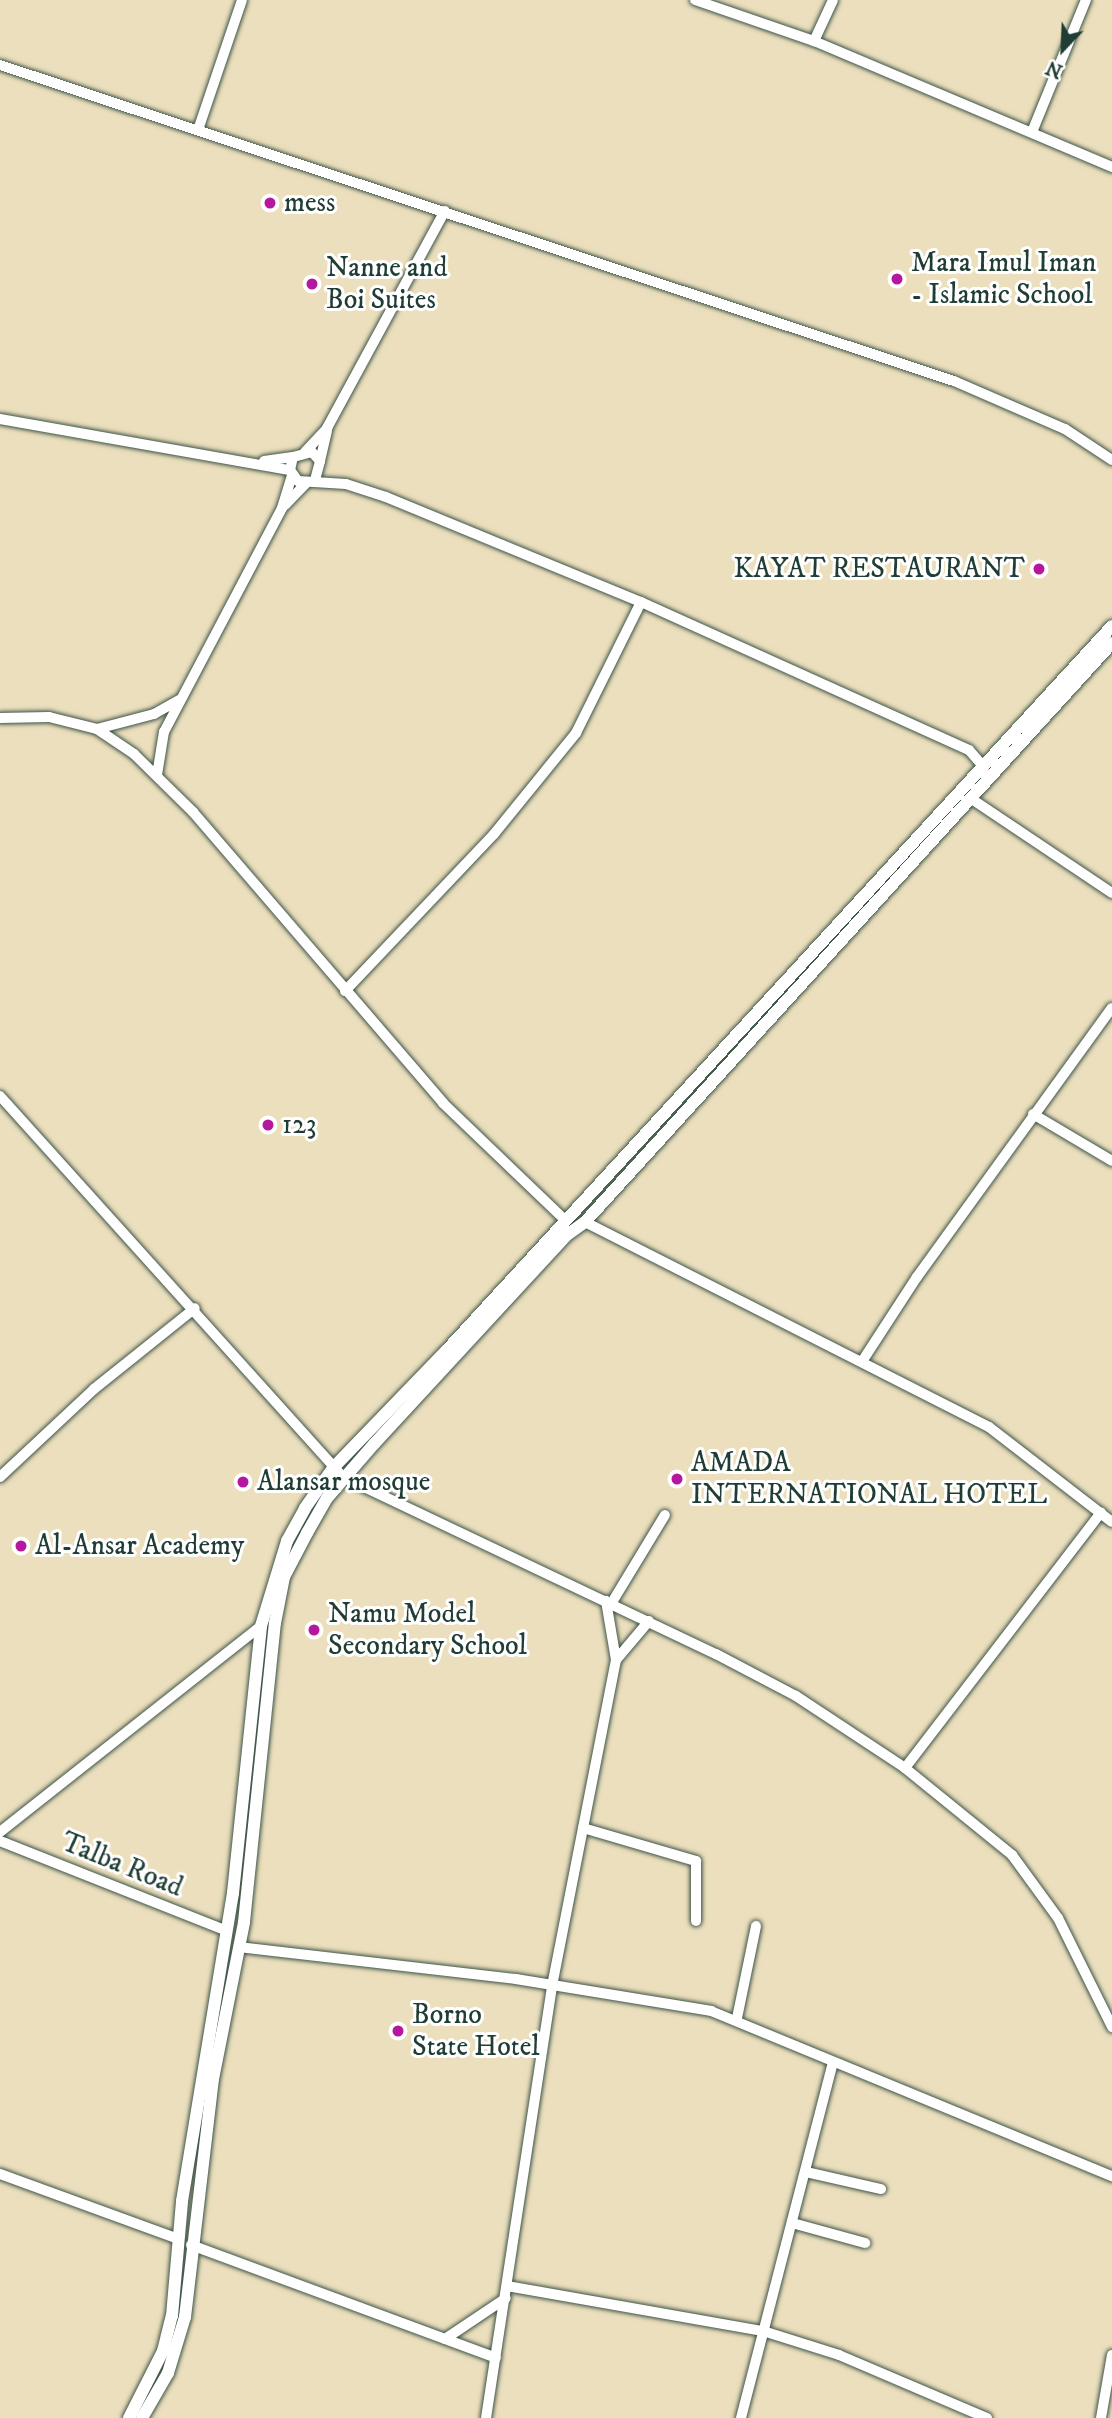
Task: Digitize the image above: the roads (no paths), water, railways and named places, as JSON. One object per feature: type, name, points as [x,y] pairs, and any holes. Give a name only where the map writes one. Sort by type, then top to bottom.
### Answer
[{"type":"main road","points":[[142,2418],[179,2344],[185,2242],[227,1931],[261,1626],[287,1541],[338,1473],[564,1219],[1112,626]]},
{"type":"main road","points":[[129,2418],[163,2351],[172,2316],[239,1947],[271,1648],[284,1577],[338,1473],[567,1235],[585,1222],[1112,643]]},
{"type":"street","points":[[198,130],[242,0]]},
{"type":"street","points":[[695,0],[814,41],[1112,167]]},
{"type":"street","points":[[814,41],[833,0]]},
{"type":"street","points":[[1032,132],[1086,0]]},
{"type":"street","points":[[0,65],[954,381],[1065,429],[1112,460]]},
{"type":"street","points":[[260,461],[293,457],[305,452],[327,428],[445,211]]},
{"type":"street","points":[[0,419],[260,461],[311,481],[346,484]]},
{"type":"street","points":[[282,508],[311,481],[320,464],[327,428]]},
{"type":"street","points":[[305,452],[346,484],[641,602],[969,750],[985,766]]},
{"type":"street","points":[[157,775],[158,750],[179,700],[282,508],[293,457]]},
{"type":"street","points":[[345,990],[494,834],[576,733],[641,602]]},
{"type":"street","points":[[97,729],[154,714],[179,700]]},
{"type":"street","points":[[0,718],[50,717],[97,729],[157,775],[443,1103],[564,1219]]},
{"type":"street","points":[[970,798],[1112,893]]},
{"type":"street","points":[[863,1360],[1033,1114],[1112,1008]]},
{"type":"street","points":[[0,1096],[195,1308],[338,1473],[649,1621],[796,1696],[905,1768],[1012,1855],[1058,1917],[1112,2026]]},
{"type":"street","points":[[1033,1114],[1112,1161]]},
{"type":"street","points":[[585,1222],[606,1237],[863,1360],[989,1427],[1112,1522]]},
{"type":"street","points":[[0,1477],[94,1389],[195,1308]]},
{"type":"street","points":[[905,1768],[1101,1513]]},
{"type":"street","points":[[486,2418],[552,1986],[616,1660],[609,1603],[665,1515]]},
{"type":"street","points":[[616,1660],[649,1621]]},
{"type":"street","points":[[0,1832],[261,1626]]},
{"type":"street","points":[[583,1828],[696,1861],[696,1921]]},
{"type":"street","name":"Talba Road","points":[[0,1841],[227,1931]]},
{"type":"street","points":[[737,2018],[756,1926]]},
{"type":"street","points":[[239,1947],[666,2001],[737,2018],[833,2063],[1112,2176]]},
{"type":"street","points":[[741,2418],[833,2063]]},
{"type":"street","points":[[806,2172],[881,2189]]},
{"type":"street","points":[[0,2174],[496,2358]]},
{"type":"street","points":[[792,2223],[865,2243]]},
{"type":"street","points":[[508,2286],[763,2331],[839,2355],[988,2418]]},
{"type":"street","points":[[445,2339],[506,2298]]},
{"type":"street","points":[[1105,2414],[1112,2356]]},
{"type":"place","name":"mess","points":[[270,203]]},
{"type":"place","name":"Mara Imul Iman - Islamic School","points":[[897,279]]},
{"type":"place","name":"Nanne and Boi Suites","points":[[312,284]]},
{"type":"place","name":"KAYAT RESTAURANT","points":[[1039,569]]},
{"type":"place","name":"123","points":[[268,1125]]},
{"type":"place","name":"AMADA INTERNATIONAL HOTEL","points":[[677,1479]]},
{"type":"place","name":"Alansar mosque","points":[[243,1482]]},
{"type":"place","name":"Al-Ansar Academy","points":[[21,1546]]},
{"type":"place","name":"Namu Model Secondary School","points":[[314,1630]]},
{"type":"place","name":"Borno State Hotel","points":[[398,2031]]}]
